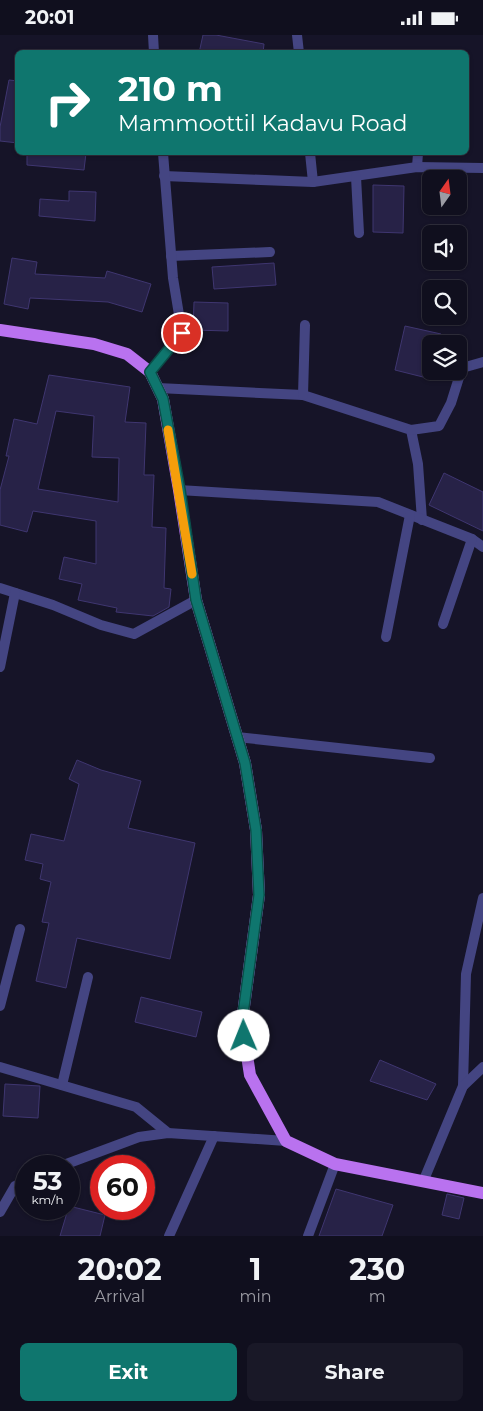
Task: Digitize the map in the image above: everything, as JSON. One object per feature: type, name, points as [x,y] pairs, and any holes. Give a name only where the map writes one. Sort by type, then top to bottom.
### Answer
[{"type":"main road","points":[[0,330],[94,344],[127,354],[150,372],[163,399],[180,490],[196,600],[245,763],[256,830],[259,895],[243,1014],[244,1036],[250,1075],[286,1141],[335,1164],[483,1193]]},
{"type":"street","points":[[153,35],[154,50]]},
{"type":"street","points":[[297,35],[299,50]]},
{"type":"street","points":[[150,372],[182,333],[171,256],[162,155]]},
{"type":"street","points":[[310,155],[313,182]]},
{"type":"street","points":[[417,167],[418,155]]},
{"type":"street","points":[[164,176],[313,182],[417,167],[483,168]]},
{"type":"street","points":[[356,177],[359,233]]},
{"type":"street","points":[[171,256],[270,252]]},
{"type":"street","points":[[303,395],[305,325]]},
{"type":"street","points":[[158,388],[303,395],[411,430],[439,426],[451,403],[462,367],[483,362]]},
{"type":"street","points":[[411,430],[418,464],[422,520]]},
{"type":"street","points":[[180,490],[378,502],[472,539],[483,547]]},
{"type":"street","points":[[386,637],[410,515]]},
{"type":"street","points":[[443,624],[472,539]]},
{"type":"street","points":[[0,588],[53,605],[101,625],[134,634],[196,600]]},
{"type":"street","points":[[0,667],[15,593]]},
{"type":"street","points":[[237,737],[430,758]]},
{"type":"street","points":[[423,1182],[463,1086],[466,974],[483,898]]},
{"type":"street","points":[[0,1006],[20,929]]},
{"type":"street","points":[[62,1085],[88,977]]},
{"type":"street","points":[[0,1067],[136,1107],[168,1133]]},
{"type":"street","points":[[463,1086],[483,1067]]},
{"type":"street","points":[[80,1159],[139,1137],[168,1133],[286,1141]]},
{"type":"street","points":[[169,1236],[214,1136]]},
{"type":"street","points":[[308,1236],[335,1164]]},
{"type":"street","points":[[0,1212],[4,1197],[15,1186]]},
{"type":"building","points":[[203,35],[216,35],[264,44],[263,50],[200,50]]},
{"type":"building","points":[[9,80],[15,81],[15,143],[0,141],[0,127]]},
{"type":"building","points":[[27,155],[86,155],[84,170],[27,165]]},
{"type":"building","points":[[373,185],[404,186],[403,233],[373,232]]},
{"type":"building","points":[[69,191],[96,192],[95,221],[39,216],[40,199],[69,201]]},
{"type":"building","points":[[12,258],[37,262],[35,274],[105,278],[107,271],[151,284],[142,312],[108,302],[30,298],[28,309],[4,304]]},
{"type":"building","points":[[274,263],[276,285],[214,289],[212,267]]},
{"type":"building","points":[[194,302],[228,303],[228,331],[193,330]]},
{"type":"building","points":[[405,326],[441,334],[422,335],[422,377],[395,370]]},
{"type":"building","points":[[49,375],[130,387],[125,422],[146,423],[144,475],[154,475],[152,527],[166,528],[164,588],[171,589],[169,607],[153,616],[116,612],[117,608],[78,600],[82,584],[59,579],[64,557],[96,564],[96,521],[33,511],[27,532],[0,525],[0,490],[9,456],[6,456],[14,419],[37,424]],"holes":[[[56,411],[94,416],[92,457],[119,458],[118,502],[38,489]]]},
{"type":"building","points":[[444,473],[483,492],[483,531],[429,505]]},
{"type":"building","points":[[77,760],[101,770],[141,781],[128,828],[195,843],[170,959],[77,938],[66,988],[36,981],[49,923],[42,922],[51,882],[40,879],[43,864],[25,860],[31,834],[64,841],[79,784],[69,779]]},
{"type":"building","points":[[141,997],[202,1012],[196,1037],[135,1022]]},
{"type":"building","points":[[380,1060],[436,1084],[427,1100],[370,1081]]},
{"type":"building","points":[[5,1084],[40,1086],[38,1118],[3,1116]]},
{"type":"building","points":[[336,1189],[393,1205],[382,1236],[319,1236]]},
{"type":"building","points":[[447,1194],[464,1198],[459,1219],[442,1215]]},
{"type":"building","points":[[80,1209],[90,1211],[90,1220],[104,1220],[100,1236],[60,1236],[65,1220],[80,1220]]},
{"type":"slow traffic","points":[[168,430],[180,490],[192,574]]},
{"type":"route","points":[[182,333],[150,372],[163,399],[180,490],[196,600],[245,763],[256,830],[259,895],[243,1014],[244,1036]]}]
